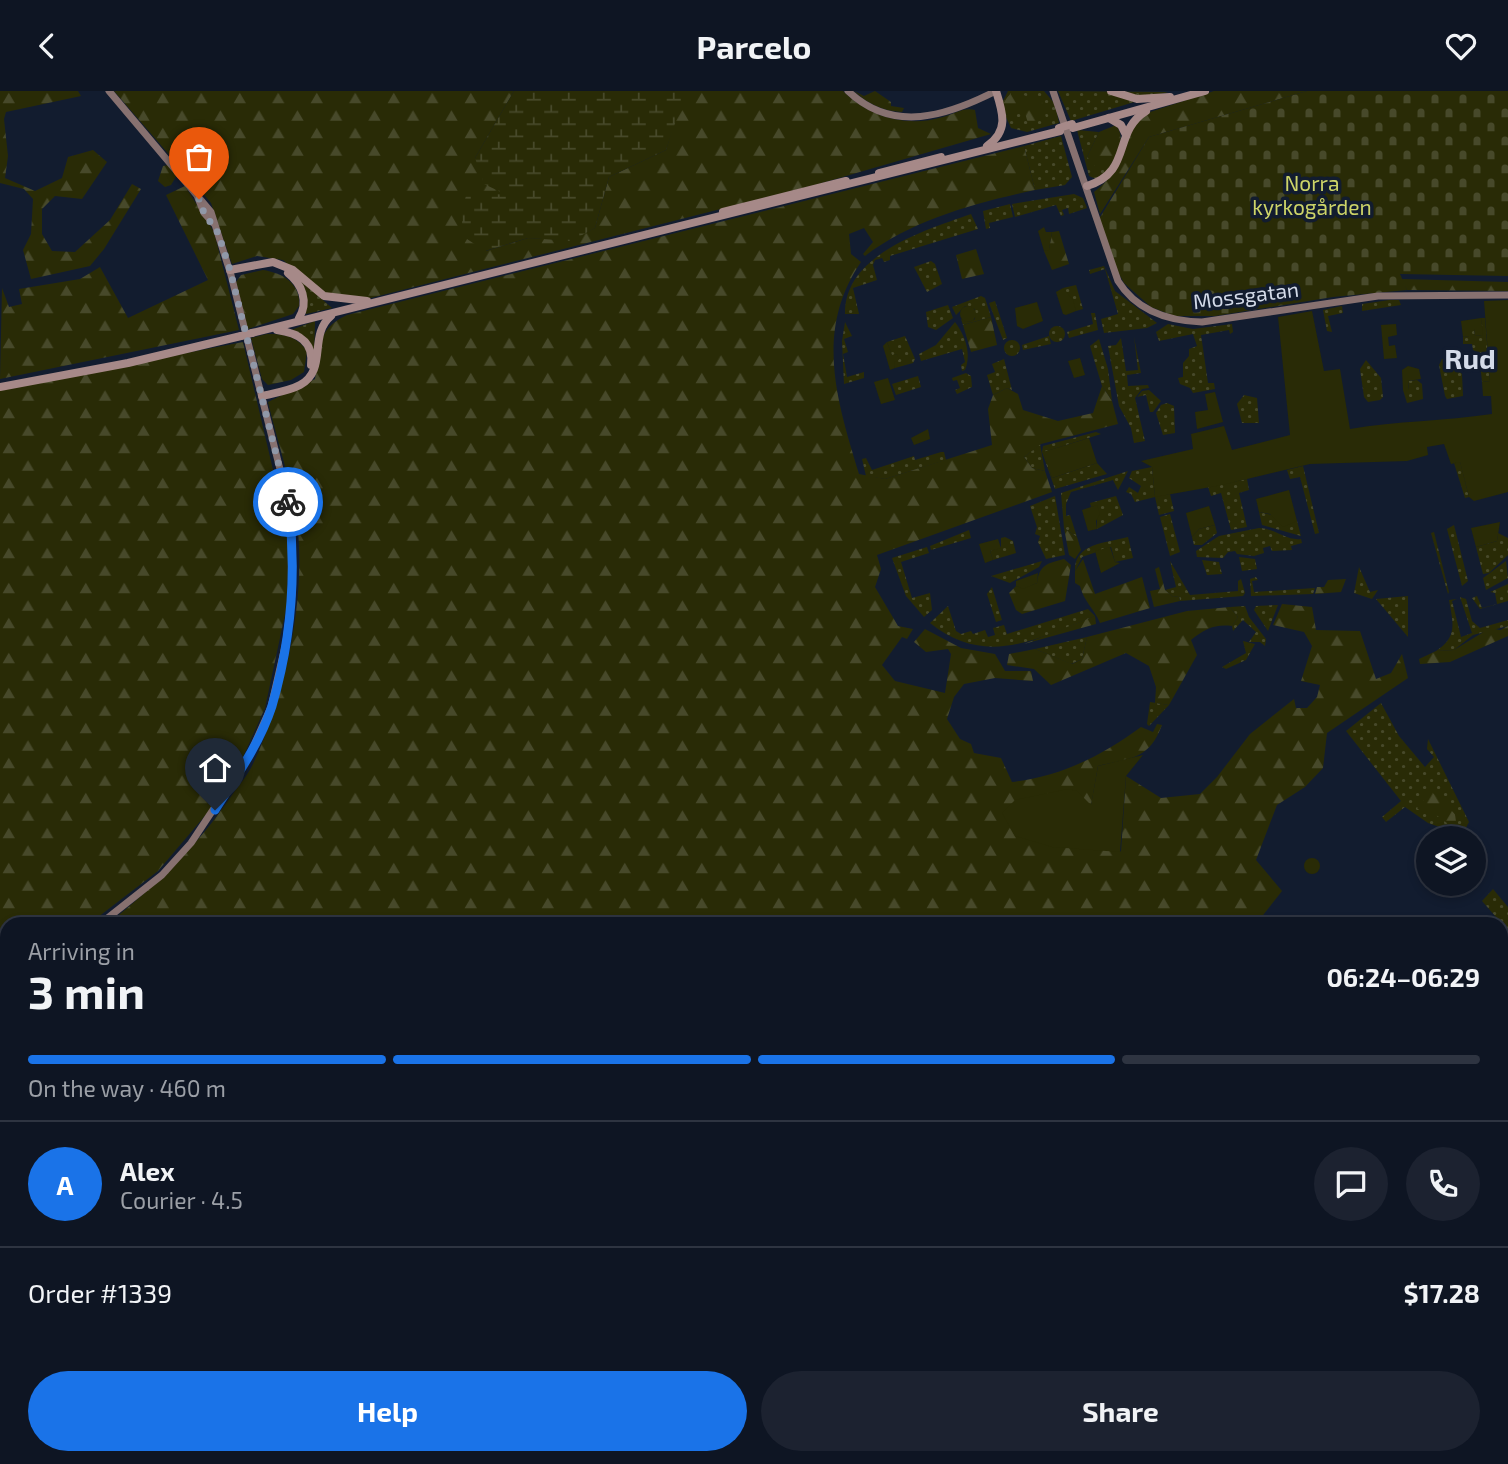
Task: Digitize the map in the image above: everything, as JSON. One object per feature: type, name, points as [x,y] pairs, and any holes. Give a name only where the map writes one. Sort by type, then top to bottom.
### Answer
[{"type":"main road","points":[[987,146],[999,136],[1004,121],[996,91]]},
{"type":"main road","points":[[1111,91],[1137,99],[1170,97]]},
{"type":"main road","points":[[1073,126],[1188,91]]},
{"type":"main road","points":[[0,384],[128,363],[987,146],[1109,118],[1205,91]]},
{"type":"main road","points":[[1087,186],[1103,181],[1111,173],[1123,152],[1126,135],[1139,115],[1153,106]]},
{"type":"main road","points":[[1109,118],[1121,125],[1126,135]]},
{"type":"main road","points":[[252,331],[334,314],[1060,129]]},
{"type":"main road","points":[[231,272],[273,262],[293,270],[324,296],[367,301]]},
{"type":"main road","points":[[231,272],[266,267],[287,272],[302,293],[304,309],[299,318]]},
{"type":"main road","points":[[261,393],[295,387],[309,378],[316,365],[319,329],[334,314]]},
{"type":"main road","points":[[261,393],[298,381],[310,366],[311,352],[305,340],[293,333],[271,329]]},
{"type":"street","points":[[109,91],[209,207],[231,272],[287,499],[292,549],[292,594],[286,642],[271,707],[250,754],[191,843],[162,875],[109,917]]},
{"type":"street","points":[[848,91],[873,109],[907,118],[923,118],[953,111],[996,91]]},
{"type":"street","name":"Mossgatan","points":[[1053,91],[1118,281],[1136,302],[1166,317],[1202,322],[1378,296],[1508,295]]},
{"type":"green space","points":[[0,91],[78,91],[81,96],[6,112],[4,119],[8,156],[5,178],[35,191],[62,178],[68,157],[93,150],[107,162],[82,199],[55,196],[42,209],[42,234],[52,251],[75,252],[110,220],[132,184],[141,189],[104,249],[90,266],[31,279],[23,250],[31,234],[33,199],[24,189],[0,183]]},
{"type":"green space","points":[[114,91],[514,91],[475,158],[509,195],[486,251],[528,238],[570,240],[595,228],[609,177],[666,150],[684,91],[843,91],[877,114],[902,120],[929,120],[963,110],[975,110],[978,128],[991,134],[815,185],[351,303],[328,299],[283,260],[257,256],[232,264],[211,203]]},
{"type":"green space","points":[[514,91],[684,91],[685,94],[666,150],[609,177],[595,228],[571,241],[528,238],[485,251],[464,237],[461,214],[467,192],[507,195],[484,184],[475,158]]},
{"type":"green space","points":[[854,91],[864,96],[875,91],[891,102],[891,106],[904,108],[902,112],[882,108]]},
{"type":"green space","points":[[1008,91],[1044,91],[1055,104],[1059,123],[1027,132],[1011,128],[1005,115],[1042,102],[1002,103]]},
{"type":"green space","points":[[1013,91],[1042,102],[1046,118],[1028,123],[1024,110],[1005,115],[1002,103]]},
{"type":"green space","points":[[1058,91],[1168,92],[1071,121]]},
{"type":"green space","points":[[1214,91],[1307,91],[1149,137],[1100,214],[1094,192],[1117,167],[1135,117]]},
{"type":"green space","name":"Norra kyrkogården","points":[[1307,91],[1508,91],[1508,276],[1400,274],[1407,290],[1333,297],[1215,316],[1174,316],[1151,307],[1124,283],[1113,263],[1099,219],[1149,137]]},
{"type":"green space","points":[[1116,125],[1121,136],[1117,153],[1109,169],[1098,170],[1087,157],[1099,132]]},
{"type":"green space","points":[[1077,130],[1099,132],[1087,157],[1109,169],[1096,179],[1089,176]]},
{"type":"green space","points":[[1061,136],[1072,177],[1065,185],[1035,190],[1024,146]]},
{"type":"green space","points":[[1024,146],[1035,190],[968,207],[925,222],[865,256],[863,254],[873,242],[864,228],[849,234],[851,254],[861,262],[847,288],[838,314],[834,367],[843,420],[859,474],[885,479],[992,445],[988,409],[993,395],[1007,388],[1018,394],[1023,410],[1058,421],[1093,413],[1102,386],[1112,401],[1118,424],[1041,444],[1024,457],[1032,468],[1045,471],[1052,492],[877,555],[881,569],[875,587],[898,626],[913,629],[907,639],[902,637],[882,665],[895,681],[945,693],[951,654],[948,649],[926,652],[914,642],[925,629],[961,648],[995,654],[1005,671],[1031,671],[1033,681],[995,678],[964,684],[954,697],[947,719],[960,739],[971,744],[974,753],[1001,758],[1012,782],[1064,770],[1112,747],[1141,727],[1153,732],[1157,724],[1162,725],[1151,745],[1137,756],[1098,766],[1091,806],[1121,852],[1126,776],[1161,798],[1200,794],[1217,777],[1250,734],[1294,699],[1296,708],[1307,708],[1317,697],[1320,685],[1301,681],[1312,646],[1304,632],[1273,625],[1282,604],[1312,607],[1316,630],[1360,631],[1376,679],[1391,673],[1402,654],[1408,678],[1327,733],[1323,768],[1305,787],[1277,805],[1256,860],[1282,891],[1262,917],[116,917],[190,849],[249,772],[265,737],[291,643],[299,577],[296,516],[268,402],[315,379],[324,334],[329,327],[347,315]]},
{"type":"green space","points":[[168,165],[177,175],[171,185],[165,187],[158,181],[163,166]]},
{"type":"green space","points":[[185,186],[214,232],[239,330],[0,379],[2,288],[9,307],[22,304],[19,289],[80,279],[100,267],[128,318],[208,280],[166,195]]},
{"type":"green space","points":[[1074,194],[1083,198],[1087,208],[1069,214],[1068,208],[1062,210],[1064,215],[1061,216],[1056,205],[1015,217],[1012,204]]},
{"type":"green space","points":[[1010,204],[1013,217],[989,223],[990,228],[986,229],[983,211]]},
{"type":"green space","points":[[971,214],[978,229],[890,256],[890,260],[884,262],[882,258],[875,260],[873,265],[877,280],[853,288],[859,314],[845,314],[848,293],[858,275],[873,260],[911,237]]},
{"type":"green space","points":[[1044,227],[1046,232],[1052,232],[1049,250],[1044,251],[1038,231]]},
{"type":"green space","points":[[1059,231],[1069,264],[1052,270],[1044,251],[1049,249],[1052,232]]},
{"type":"green space","points":[[976,249],[984,274],[962,279],[956,255]]},
{"type":"green space","points":[[931,261],[935,264],[942,284],[927,292],[914,267]]},
{"type":"green space","points":[[1104,266],[1115,291],[1157,323],[1147,328],[1104,333],[1101,319],[1118,314],[1105,269],[1090,274],[1089,270]]},
{"type":"green space","points":[[263,270],[284,277],[294,286],[299,306],[293,314],[248,329],[236,282],[241,275]]},
{"type":"green space","points":[[298,278],[332,308],[306,314]]},
{"type":"green space","points":[[1401,279],[1508,282],[1508,291],[1407,290]]},
{"type":"green space","points":[[1076,285],[1083,309],[1076,311],[1063,288]]},
{"type":"green space","points":[[1063,288],[1073,300],[1076,311],[1066,315],[1063,314],[1056,292]]},
{"type":"green space","points":[[981,296],[985,298],[991,317],[963,325],[961,319],[969,322],[975,319],[975,309],[965,306],[956,315],[952,307]]},
{"type":"green space","points":[[1399,300],[1401,305],[1362,311],[1362,304]]},
{"type":"green space","points":[[1508,300],[1508,492],[1474,501],[1469,497],[1460,462],[1451,464],[1444,444],[1427,447],[1428,455],[1407,461],[1310,464],[1222,485],[1155,497],[1152,467],[1141,461],[1193,449],[1191,434],[1224,426],[1232,450],[1290,435],[1278,317],[1312,311],[1324,371],[1340,369],[1350,429],[1492,414],[1491,396],[1483,396],[1482,382],[1490,381],[1484,301]]},
{"type":"green space","points":[[995,301],[1007,338],[1003,340],[989,303]]},
{"type":"green space","points":[[1037,302],[1043,321],[1023,329],[1017,326],[1015,308]]},
{"type":"green space","points":[[948,305],[953,318],[936,330],[928,327],[926,312]]},
{"type":"green space","points":[[965,306],[971,306],[976,314],[974,320],[965,322],[960,317],[960,311]]},
{"type":"green space","points":[[1342,306],[1343,313],[1328,316],[1332,332],[1327,331],[1323,310]]},
{"type":"green space","points":[[1091,313],[1095,313],[1098,330],[1069,338],[1067,332],[1093,324]]},
{"type":"green space","points":[[991,317],[997,345],[971,352],[963,325]]},
{"type":"green space","points":[[1481,318],[1485,318],[1490,381],[1482,382],[1479,353],[1473,350],[1472,344],[1463,344],[1463,337],[1469,336],[1469,329],[1474,328],[1475,336],[1482,335]]},
{"type":"green space","points":[[1481,318],[1483,335],[1475,336],[1474,329],[1469,329],[1469,336],[1463,337],[1461,321]]},
{"type":"green space","points":[[315,321],[315,324],[314,355],[291,330]]},
{"type":"green space","points":[[845,322],[852,336],[844,339],[848,352],[843,354],[847,377],[864,372],[864,378],[844,384],[842,341]]},
{"type":"green space","points":[[955,322],[966,345],[968,358],[965,370],[962,371],[961,365],[965,362],[962,349],[921,361],[919,354],[936,345]]},
{"type":"green space","points":[[1168,324],[1193,329],[1232,324],[1233,332],[1230,334],[1229,330],[1201,335],[1208,383],[1214,383],[1215,389],[1193,393],[1190,388],[1180,384],[1178,378],[1183,377],[1183,363],[1189,356],[1189,349],[1197,346],[1193,334],[1159,341],[1156,332]]},
{"type":"green space","points":[[1396,324],[1397,335],[1388,337],[1389,346],[1395,345],[1397,358],[1384,359],[1381,325]]},
{"type":"green space","points":[[1057,326],[1063,328],[1063,340],[1057,342],[1051,340],[1049,334],[1051,328]]},
{"type":"green space","points":[[267,334],[290,337],[303,346],[307,351],[304,372],[291,380],[268,385],[262,379],[251,338]]},
{"type":"green space","points":[[905,336],[915,359],[913,363],[895,368],[893,362],[897,354],[892,356],[887,342]]},
{"type":"green space","points":[[1049,336],[1051,344],[1023,350],[1022,345]]},
{"type":"green space","points":[[1134,337],[1141,373],[1127,375],[1128,386],[1148,385],[1149,388],[1142,389],[1135,398],[1145,441],[1134,443],[1131,428],[1119,406],[1108,346],[1116,345],[1121,338],[1126,371],[1138,370]]},
{"type":"green space","points":[[1099,339],[1108,369],[1112,401],[1102,386],[1090,346]]},
{"type":"green space","points":[[1012,340],[1018,342],[1018,354],[1012,356],[1006,354],[1004,348],[1006,342]]},
{"type":"green space","points":[[243,342],[289,538],[287,605],[265,708],[243,757],[209,811],[158,871],[98,917],[0,917],[0,389]]},
{"type":"green space","points":[[887,342],[892,355],[897,354],[899,360],[894,362],[895,368],[890,370],[883,346]]},
{"type":"green space","points":[[1080,358],[1085,375],[1074,378],[1068,361]]},
{"type":"green space","points":[[1446,358],[1462,374],[1463,396],[1447,399],[1445,396],[1439,365],[1442,359]]},
{"type":"green space","points":[[1004,359],[1012,390],[1007,388],[993,395],[987,375],[995,372],[992,364]]},
{"type":"green space","points":[[1366,360],[1381,378],[1383,397],[1380,400],[1368,402],[1364,397],[1360,369]]},
{"type":"green space","points":[[1408,366],[1419,369],[1421,379],[1408,381],[1409,390],[1403,390],[1402,370]]},
{"type":"green space","points":[[966,373],[971,376],[972,387],[957,394],[955,390],[960,388],[957,380],[953,381],[952,378]]},
{"type":"green space","points":[[918,376],[921,387],[896,395],[892,384]]},
{"type":"green space","points":[[888,378],[895,400],[881,404],[874,382]]},
{"type":"green space","points":[[1417,380],[1422,384],[1423,399],[1407,403],[1403,390],[1409,389],[1408,381]]},
{"type":"green space","points":[[1149,390],[1161,401],[1153,412],[1150,412],[1146,395],[1137,397],[1142,391]]},
{"type":"green space","points":[[1215,392],[1223,422],[1197,429],[1195,412],[1208,410],[1205,394]]},
{"type":"green space","points":[[1244,395],[1257,398],[1259,423],[1242,423],[1237,404]]},
{"type":"green space","points":[[1167,403],[1174,406],[1175,433],[1163,435],[1156,413],[1161,405]]},
{"type":"green space","points":[[928,429],[930,439],[914,445],[911,438]]},
{"type":"green space","points":[[1096,432],[1101,434],[1044,452],[1052,478],[1097,463],[1107,474],[1055,489],[1042,452],[1043,446]]},
{"type":"green space","points":[[1089,438],[1097,463],[1052,478],[1043,452]]},
{"type":"green space","points":[[1040,444],[1045,471],[1032,468],[1024,457]]},
{"type":"green space","points":[[944,452],[946,460],[885,479],[866,476],[862,459],[866,458],[872,470],[914,456],[915,460]]},
{"type":"green space","points":[[1460,461],[1469,497],[1465,498],[1454,463]]},
{"type":"green space","points":[[1303,466],[1319,533],[1315,534],[1300,477],[1290,479],[1287,470]]},
{"type":"green space","points":[[1152,467],[1155,496],[1170,494],[1174,511],[1159,515],[1155,497],[1135,502],[1131,494],[1126,492],[1129,487],[1138,493],[1141,486],[1129,478],[1132,471]]},
{"type":"green space","points":[[1128,471],[1118,490],[1113,480],[1071,492],[1066,504],[1066,516],[1070,515],[1077,537],[1064,528],[1061,493]]},
{"type":"green space","points":[[1247,479],[1249,490],[1239,493],[1247,527],[1231,530],[1221,493],[1211,496],[1208,487]]},
{"type":"green space","points":[[1289,490],[1297,521],[1283,527],[1270,514],[1259,512],[1256,499]]},
{"type":"green space","points":[[1055,496],[1065,555],[1046,559],[1038,542],[1040,536],[1035,534],[1037,527],[1030,506]]},
{"type":"green space","points":[[1116,496],[1123,515],[1097,529],[1097,506],[1091,507],[1090,503]]},
{"type":"green space","points":[[1097,505],[1100,514],[1096,521],[1097,529],[1088,531],[1082,510]]},
{"type":"green space","points":[[1209,506],[1215,525],[1199,529],[1192,537],[1186,513]]},
{"type":"green space","points":[[1259,512],[1297,521],[1301,536],[1262,525]]},
{"type":"green space","points":[[1170,514],[1180,552],[1170,556],[1160,517]]},
{"type":"green space","points":[[1500,522],[1497,541],[1476,547],[1471,528]]},
{"type":"green space","points":[[1215,525],[1217,533],[1202,545],[1194,545],[1192,537],[1199,529]]},
{"type":"green space","points":[[1454,525],[1468,581],[1462,586],[1447,529]]},
{"type":"green space","points":[[1064,528],[1077,537],[1081,550],[1075,559],[1069,555]]},
{"type":"green space","points":[[1259,528],[1301,539],[1302,543],[1291,546],[1292,550],[1272,551],[1270,546],[1263,548],[1264,553],[1254,556],[1237,554],[1235,551],[1228,552],[1223,558],[1197,557],[1196,551],[1219,536]]},
{"type":"green space","points":[[969,530],[971,538],[931,550],[930,546]]},
{"type":"green space","points":[[1434,532],[1449,592],[1448,594],[1431,533]]},
{"type":"green space","points":[[1498,533],[1508,538],[1508,555],[1489,573],[1483,574],[1476,547],[1497,541]]},
{"type":"green space","points":[[1128,537],[1133,558],[1115,562],[1111,547],[1082,557],[1075,571],[1076,562],[1086,550],[1101,543]]},
{"type":"green space","points":[[1001,538],[1013,541],[1016,553],[993,560],[990,551],[1001,547]]},
{"type":"green space","points":[[998,539],[1001,548],[990,551],[993,560],[985,563],[979,544]]},
{"type":"green space","points":[[927,547],[929,553],[901,562],[912,598],[930,593],[932,610],[924,617],[906,596],[892,558]]},
{"type":"green space","points":[[1110,547],[1115,562],[1120,563],[1101,573],[1095,551]]},
{"type":"green space","points":[[1239,557],[1255,559],[1257,569],[1242,571]]},
{"type":"green space","points":[[1064,559],[1071,565],[1065,601],[1022,614],[1016,610],[1009,593],[1016,586],[1023,588],[1037,583],[1045,566]]},
{"type":"green space","points":[[1083,559],[1095,594],[1142,577],[1150,608],[1100,623],[1080,586],[1075,583],[1075,571]]},
{"type":"green space","points":[[1202,560],[1219,562],[1222,574],[1207,575]]},
{"type":"green space","points":[[1042,561],[1039,567],[1010,583],[991,576]]},
{"type":"green space","points":[[1170,561],[1190,595],[1238,591],[1238,581],[1241,579],[1245,593],[1243,596],[1180,601],[1179,596],[1173,597],[1165,590],[1176,587]]},
{"type":"green space","points":[[1506,561],[1508,578],[1486,590],[1483,578]]},
{"type":"green space","points":[[1159,567],[1165,590],[1173,597],[1179,596],[1180,601],[1154,607],[1150,591],[1160,589],[1155,569]]},
{"type":"green space","points":[[1359,567],[1370,592],[1378,590],[1372,599],[1354,593]]},
{"type":"green space","points":[[1038,573],[1037,583],[1023,589],[1016,586],[1016,581]]},
{"type":"green space","points":[[1256,577],[1258,580],[1252,581],[1254,592],[1315,588],[1313,594],[1251,596],[1250,579]]},
{"type":"green space","points":[[1346,579],[1341,592],[1315,594],[1317,587],[1324,587],[1328,580]]},
{"type":"green space","points":[[1508,584],[1508,601],[1480,609],[1472,598],[1477,596],[1482,608],[1497,604],[1495,593],[1490,592]]},
{"type":"green space","points":[[992,587],[1002,620],[996,622],[987,594]]},
{"type":"green space","points":[[1408,596],[1408,637],[1376,599]]},
{"type":"green space","points":[[1460,597],[1466,599],[1472,621],[1480,628],[1508,620],[1508,626],[1473,635],[1454,650],[1436,651],[1451,635],[1449,600],[1457,599],[1452,601],[1461,637],[1472,633]]},
{"type":"green space","points":[[1278,605],[1268,631],[1254,610],[1256,606]]},
{"type":"green space","points":[[948,606],[956,631],[961,634],[971,631],[973,634],[985,630],[988,637],[995,635],[993,628],[1004,625],[1007,634],[1088,609],[1095,616],[1032,640],[992,647],[951,637],[930,623]]},
{"type":"green space","points":[[1245,606],[1249,617],[1266,639],[1265,646],[1260,642],[1249,642],[1256,632],[1243,620],[1233,631],[1232,626],[1238,617],[1230,607]]},
{"type":"green space","points":[[1230,607],[1238,617],[1232,626],[1210,628],[1191,640],[1197,655],[1169,705],[1155,703],[1156,687],[1149,666],[1126,653],[1051,685],[1034,669],[1007,665],[1009,654],[1035,649],[1072,664],[1082,659],[1087,637],[1187,611]]},
{"type":"green space","points":[[1095,616],[1096,624],[1024,644]]},
{"type":"green space","points":[[1508,626],[1508,636],[1450,662],[1420,664],[1419,659],[1436,651],[1454,650],[1490,628],[1500,630]]},
{"type":"green space","points":[[1087,637],[1082,659],[1071,664],[1035,649]]},
{"type":"green space","points":[[1243,641],[1255,644],[1246,660],[1226,669],[1222,667],[1246,653]]},
{"type":"green space","points":[[1150,702],[1169,705],[1149,726],[1147,724]]},
{"type":"green space","points":[[1381,703],[1399,736],[1425,767],[1434,757],[1427,749],[1428,739],[1469,822],[1467,826],[1436,826],[1405,807],[1386,822],[1382,817],[1401,801],[1346,731]]},
{"type":"green space","points":[[1143,755],[1126,776],[1120,852],[1052,847],[1015,836],[1002,813],[1015,800],[1068,789],[1077,791],[1091,805],[1098,766]]},
{"type":"green space","points":[[1431,791],[1455,814],[1456,822],[1451,826],[1432,812],[1424,814],[1417,808]]},
{"type":"green space","points":[[1309,858],[1315,858],[1320,866],[1318,872],[1309,874],[1304,869],[1304,863]]},
{"type":"green space","points":[[1493,889],[1508,907],[1508,917],[1496,917],[1482,901]]},
{"type":"way so far","points":[[199,199],[204,213],[222,242],[288,502]]},
{"type":"district","name":"Rud","points":[[1470,359]]},
{"type":"route","points":[[215,810],[250,754],[271,707],[286,642],[292,594],[288,502]]}]
